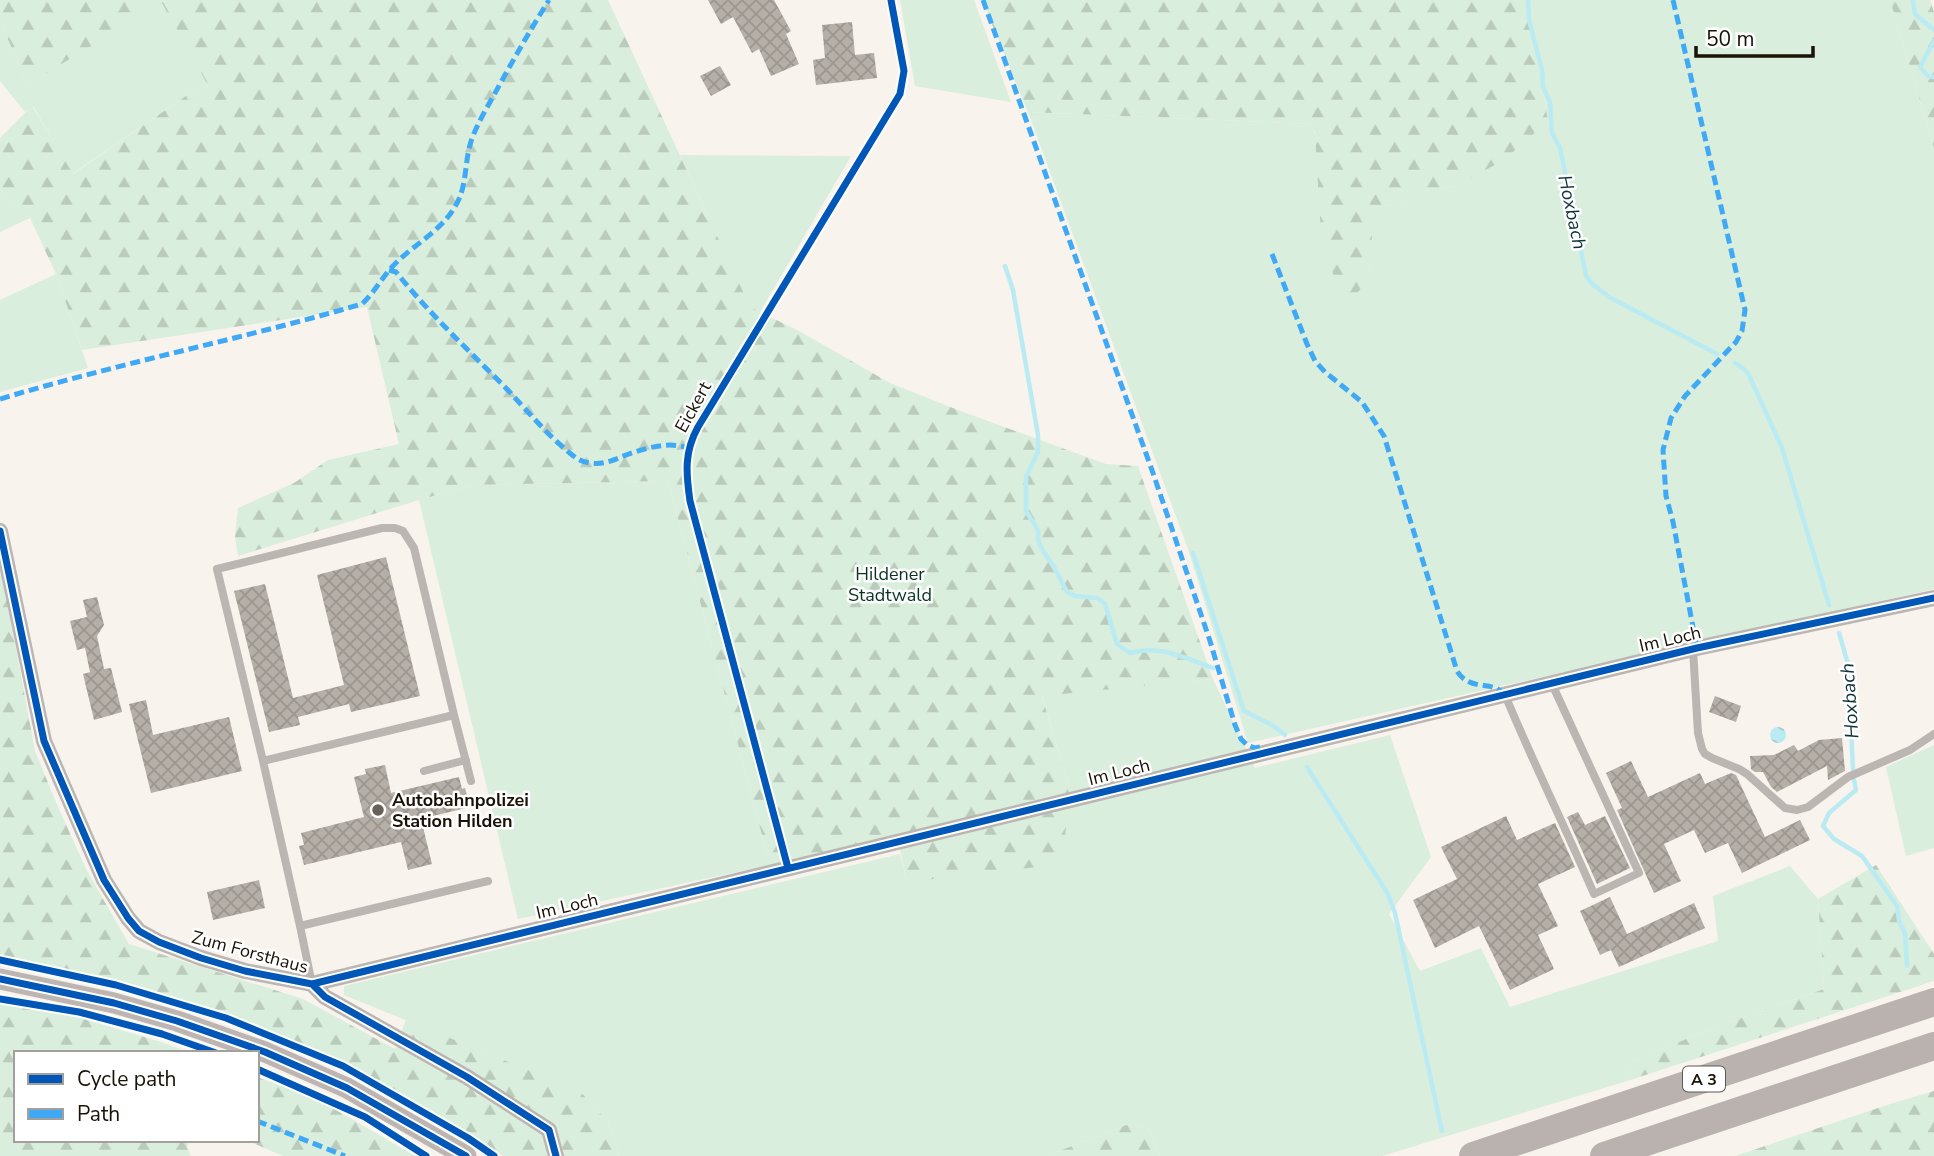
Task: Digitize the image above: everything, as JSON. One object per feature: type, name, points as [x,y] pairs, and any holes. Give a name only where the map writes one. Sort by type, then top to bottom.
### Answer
[{"type":"highway","name":"A 3","points":[[1473,1156],[1934,1002]]},
{"type":"highway","name":"A 3","points":[[1604,1156],[1934,1046]]},
{"type":"main road","points":[[0,979],[114,1003],[177,1021],[265,1052],[347,1088],[466,1156]]},
{"type":"street","name":"Zum Forsthaus","points":[[0,531],[44,741],[104,880],[139,931],[201,958],[245,971],[312,984],[325,997],[467,1077],[549,1130],[555,1156]]},
{"type":"street","name":"Im Loch","points":[[312,984],[1693,649],[1934,597]]},
{"type":"lane","name":"Eickert","points":[[788,868],[690,501],[687,479],[688,449],[698,427],[900,94],[904,71],[891,0]]},
{"type":"lane","points":[[312,984],[217,569],[369,531],[395,528],[403,531],[414,548],[471,781]]},
{"type":"lane","points":[[1693,649],[1698,733],[1702,749],[1712,758],[1739,769],[1785,808],[1797,810],[1808,807],[1848,777],[1910,750],[1934,734]]},
{"type":"lane","points":[[1505,695],[1594,894],[1639,873],[1552,683]]},
{"type":"lane","points":[[263,761],[454,715]]},
{"type":"lane","points":[[424,771],[466,760]]},
{"type":"lane","points":[[300,926],[488,881]]},
{"type":"green space","name":"Hildener Stadtwald","points":[[0,0],[608,0],[750,307],[799,331],[890,383],[1106,464],[1138,466],[1213,679],[1042,696],[1069,788],[1063,864],[907,882],[897,836],[770,865],[668,481],[473,485],[238,556],[235,537],[238,508],[294,483],[328,460],[399,444],[367,307],[82,350],[56,274],[30,218],[0,190],[0,138],[32,106],[73,174],[206,82],[162,3],[27,85],[0,20]]},
{"type":"green space","points":[[900,0],[974,0],[1011,102],[915,86]]},
{"type":"green space","points":[[982,0],[1528,0],[1548,121],[1504,160],[1456,186],[1419,192],[1396,205],[1374,207],[1369,278],[1355,296],[1338,290],[1321,235],[1315,133],[1311,124],[1028,112]]},
{"type":"green space","points":[[1528,0],[1890,0],[1934,148],[1934,589],[1248,743],[1188,549],[1028,112],[1311,124],[1369,278],[1373,207],[1396,205],[1419,192],[1456,186],[1548,121]]},
{"type":"green space","points":[[1890,0],[1930,0],[1934,12],[1934,148]]},
{"type":"green space","points":[[162,2],[206,82],[72,174],[33,106],[25,112],[0,81],[0,20],[27,85]]},
{"type":"green space","points":[[680,155],[851,156],[760,312],[750,308]]},
{"type":"green space","points":[[0,190],[30,218],[0,232]]},
{"type":"green space","points":[[56,274],[88,368],[0,392],[0,300]]},
{"type":"green space","points":[[668,481],[770,865],[518,919],[419,500],[473,485]]},
{"type":"green space","points":[[0,561],[35,751],[87,871],[129,944],[303,999],[395,1049],[406,1020],[580,1091],[608,1122],[619,1156],[503,1156],[475,1136],[367,1074],[236,1017],[138,986],[0,956]]},
{"type":"green space","points":[[1213,679],[1255,768],[1390,735],[1431,857],[1389,914],[1420,971],[1481,948],[1510,1007],[1718,941],[1713,896],[1790,866],[1818,899],[1824,989],[1716,1027],[1632,1061],[1624,1082],[1382,1156],[1160,1156],[1149,1129],[1129,1124],[1046,1156],[619,1156],[608,1122],[580,1091],[344,995],[344,986],[900,854],[907,882],[1069,788],[1042,695]]},
{"type":"green space","points":[[1934,745],[1934,848],[1906,856],[1886,767]]},
{"type":"green space","points":[[1876,865],[1934,954],[1934,981],[1624,1082],[1632,1061],[1716,1027],[1824,989],[1818,899]]},
{"type":"green space","points":[[0,1003],[37,1005],[185,1051],[14,1051],[14,1142],[189,1142],[187,1147],[191,1156],[0,1156]]},
{"type":"green space","points":[[259,1078],[319,1100],[415,1156],[283,1156],[251,1142],[259,1142]]},
{"type":"green space","points":[[1934,1091],[1934,1156],[1735,1156],[1887,1105]]},
{"type":"green space","points":[[1129,1124],[1149,1129],[1160,1156],[1046,1156]]},
{"type":"water","points":[[1775,727],[1781,727],[1786,735],[1784,741],[1775,743],[1770,738],[1770,732]]},
{"type":"building","points":[[708,0],[774,0],[791,31],[786,34],[799,64],[771,76],[759,49],[752,53],[733,17],[721,24]]},
{"type":"building","points":[[852,22],[855,55],[874,53],[877,78],[816,85],[813,60],[825,58],[822,25]]},
{"type":"building","points":[[720,66],[731,85],[711,96],[700,76]]},
{"type":"building","points":[[386,557],[420,696],[351,712],[349,704],[298,717],[300,725],[269,732],[234,591],[265,584],[293,698],[344,685],[317,575]]},
{"type":"building","points":[[97,597],[104,625],[97,636],[104,669],[111,668],[122,712],[94,720],[83,674],[90,672],[85,648],[77,650],[70,621],[87,617],[83,600]]},
{"type":"building","points":[[1715,696],[1741,706],[1736,722],[1709,712]]},
{"type":"building","points":[[146,700],[153,735],[229,717],[242,771],[151,793],[129,704]]},
{"type":"building","points":[[1842,738],[1845,771],[1828,780],[1827,766],[1777,792],[1763,772],[1751,769],[1750,756],[1774,755],[1794,745],[1798,751],[1819,740]]},
{"type":"building","points":[[1631,761],[1648,797],[1700,773],[1705,784],[1731,773],[1736,775],[1765,837],[1800,820],[1810,840],[1742,873],[1728,843],[1705,853],[1694,830],[1664,844],[1681,881],[1654,893],[1617,810],[1622,808],[1606,773]]},
{"type":"building","points":[[385,765],[391,793],[459,777],[462,789],[465,788],[470,807],[421,819],[432,864],[408,870],[401,842],[304,865],[299,846],[304,845],[301,833],[364,817],[354,777],[366,774],[365,769]]},
{"type":"building","points":[[1578,812],[1585,825],[1605,816],[1630,868],[1597,884],[1567,817]]},
{"type":"building","points":[[1506,816],[1517,840],[1555,823],[1575,867],[1538,884],[1558,926],[1538,935],[1554,969],[1510,990],[1479,926],[1435,948],[1413,900],[1457,879],[1441,847]]},
{"type":"building","points":[[259,880],[265,908],[213,920],[207,892]]},
{"type":"building","points":[[1610,897],[1627,934],[1694,903],[1705,928],[1619,967],[1611,950],[1600,955],[1580,911]]},
{"type":"waterway","name":"Hoxbach","points":[[1528,0],[1529,20],[1542,70],[1543,87],[1550,102],[1552,133],[1560,148],[1586,275],[1591,283],[1609,297],[1717,354]]},
{"type":"waterway","points":[[1913,0],[1915,14],[1934,30]]},
{"type":"waterway","points":[[1934,41],[1920,67],[1928,76],[1934,77]]},
{"type":"waterway","points":[[1005,266],[1013,290],[1038,435],[1038,452],[1026,477],[1026,511],[1038,530],[1038,540],[1043,551],[1067,592],[1075,596],[1097,598],[1105,604],[1117,644],[1130,653],[1162,651],[1213,668]]},
{"type":"waterway","name":"Hoxbach","points":[[1735,363],[1749,375],[1782,448],[1829,605]]},
{"type":"waterway","points":[[1193,553],[1244,711],[1285,735]]},
{"type":"waterway","name":"Hoxbach","points":[[1839,633],[1848,664],[1853,770]]},
{"type":"waterway","points":[[1307,767],[1388,894],[1395,913],[1442,1131]]},
{"type":"waterway","name":"Hoxbach","points":[[1854,780],[1856,790],[1829,813],[1823,826],[1834,839],[1862,856],[1897,906],[1899,921],[1905,933],[1907,966]]},
{"type":"marked path","points":[[0,399],[362,304],[392,267],[436,230],[451,213],[465,179],[468,153],[476,129],[549,0]]},
{"type":"marked path","points":[[983,0],[1153,473],[1210,641],[1235,725],[1247,745],[1255,748],[1264,746]]},
{"type":"marked path","points":[[1673,0],[1745,310],[1742,331],[1736,342],[1685,396],[1671,418],[1663,450],[1666,496],[1697,648]]},
{"type":"marked path","points":[[1272,254],[1315,361],[1362,402],[1384,436],[1457,671],[1469,682],[1500,690],[1505,695]]},
{"type":"marked path","points":[[389,270],[396,272],[544,429],[578,459],[587,463],[599,463],[657,446],[688,448]]},
{"type":"marked path","points":[[259,1122],[345,1156]]},
{"type":"cycle path","points":[[788,868],[690,501],[688,454],[698,427],[900,94],[904,71],[891,0]]},
{"type":"cycle path","points":[[0,531],[44,741],[104,880],[139,931],[201,958],[245,971],[312,984],[325,997],[467,1077],[549,1130],[556,1156]]},
{"type":"cycle path","points":[[312,984],[1697,648],[1934,598]]},
{"type":"cycle path","points":[[0,960],[116,985],[226,1018],[343,1066],[468,1138],[494,1156]]},
{"type":"cycle path","points":[[0,979],[114,1003],[177,1021],[265,1052],[347,1088],[466,1156]]},
{"type":"cycle path","points":[[0,999],[79,1012],[162,1034],[210,1051]]},
{"type":"cycle path","points":[[259,1070],[365,1117],[426,1156]]},
{"type":"place","name":"Autobahnpolizei Station Hilden","points":[[378,810]]}]
